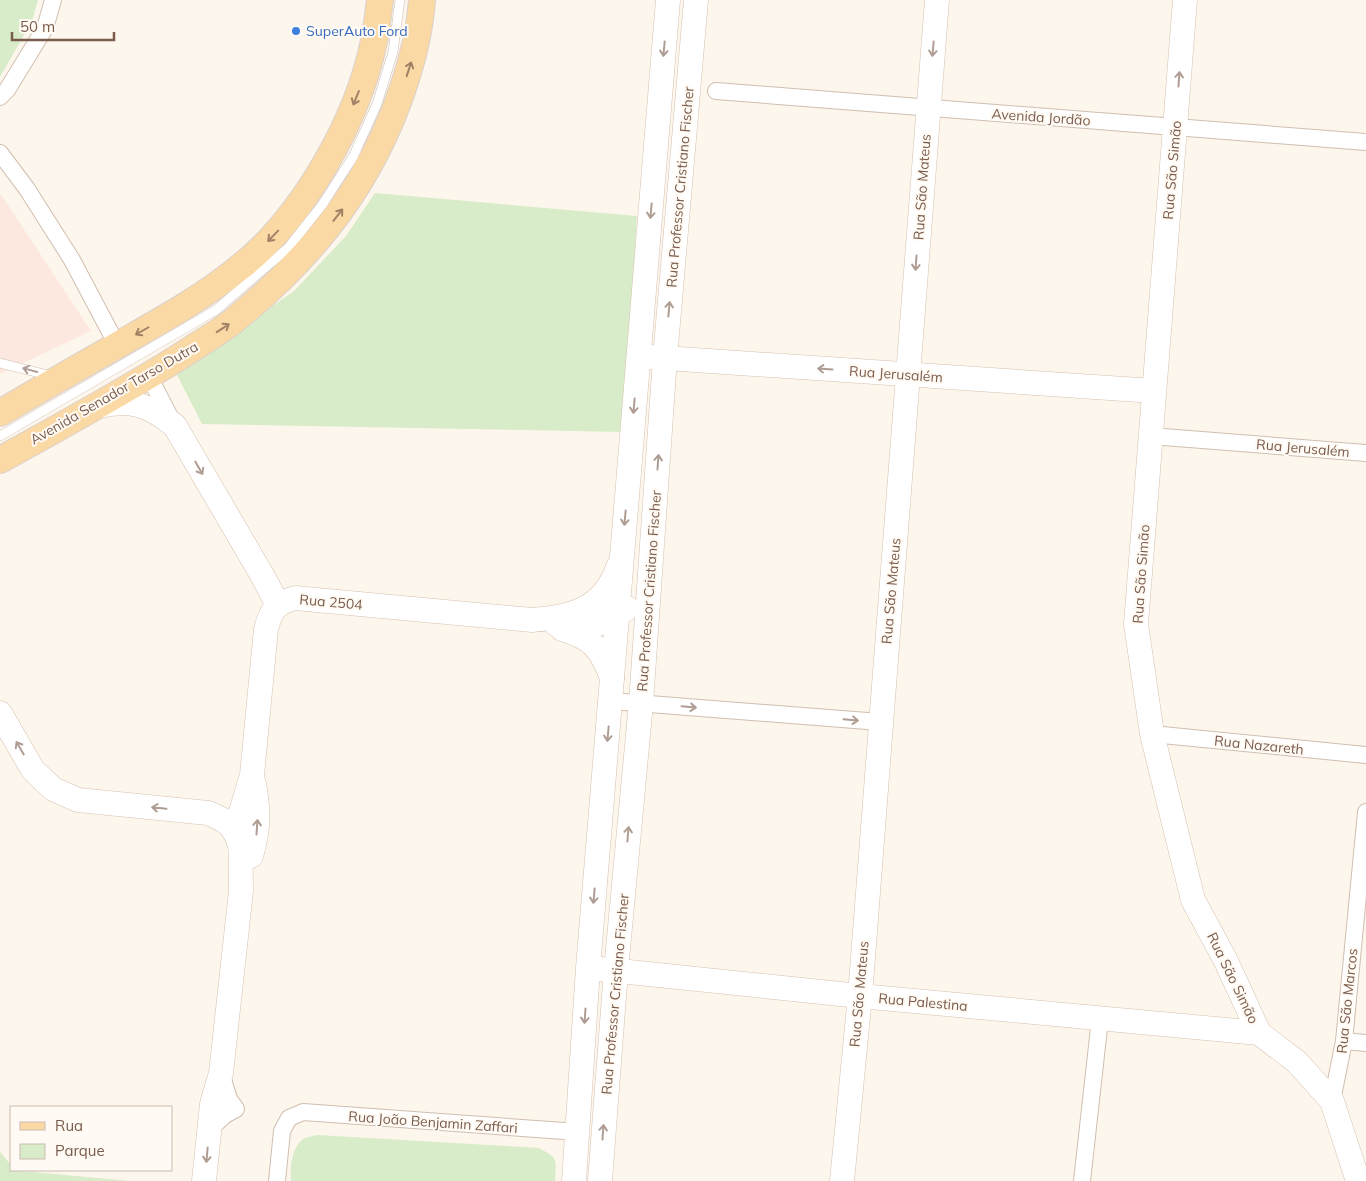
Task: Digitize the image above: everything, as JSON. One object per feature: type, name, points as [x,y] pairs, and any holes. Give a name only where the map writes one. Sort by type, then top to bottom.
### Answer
[{"type":"main road","points":[[0,413],[196,300],[241,267],[275,235],[304,198],[332,153],[358,94],[374,42],[380,0]]},
{"type":"main road","name":"Avenida Senador Tarso Dutra","points":[[0,460],[149,376],[236,319],[300,261],[340,212],[373,160],[395,114],[412,61],[422,0]]},
{"type":"street","points":[[0,97],[7,90],[45,28],[53,0]]},
{"type":"street","name":"Rua Professor Cristiano Fischer","points":[[574,1181],[588,968],[668,0]]},
{"type":"street","name":"Rua Professor Cristiano Fischer","points":[[600,1181],[616,970],[641,703],[665,358],[696,0]]},
{"type":"street","name":"Rua São Mateus","points":[[842,1181],[860,996],[937,0]]},
{"type":"street","name":"Rua São Simão","points":[[1185,0],[1136,624],[1152,734],[1193,900],[1226,961],[1259,1033],[1297,1062],[1332,1101],[1358,1181]]},
{"type":"street","name":"Avenida Jordão","points":[[716,91],[1366,142]]},
{"type":"street","points":[[0,153],[27,189],[72,260],[117,345]]},
{"type":"street","name":"Rua Jerusalém","points":[[638,357],[1154,391]]},
{"type":"street","points":[[149,376],[175,426],[278,605],[270,614],[266,629],[252,774],[240,815],[241,891],[221,1073],[212,1104],[204,1181]]},
{"type":"street","points":[[93,408],[115,402],[139,404],[158,412],[175,426]]},
{"type":"street","name":"Rua Jerusalém","points":[[1151,436],[1366,453]]},
{"type":"street","name":"Rua 2504","points":[[278,605],[285,600],[295,598],[532,620],[556,618],[575,614],[588,607],[604,592],[615,576],[622,555]]},
{"type":"street","points":[[532,620],[585,627],[599,624],[617,616],[632,605],[643,592],[650,571]]},
{"type":"street","name":"Rua 2504","points":[[532,620],[570,631],[595,645],[605,658],[612,691]]},
{"type":"street","points":[[612,691],[641,703],[880,722]]},
{"type":"street","points":[[0,713],[33,770],[53,789],[78,800],[208,813],[223,819],[230,826],[237,836],[240,849]]},
{"type":"street","name":"Rua Nazareth","points":[[1152,734],[1366,755]]},
{"type":"street","points":[[208,813],[223,808],[235,801],[245,789],[252,774]]},
{"type":"street","points":[[241,891],[256,839],[258,809],[252,774]]},
{"type":"street","name":"Rua São Marcos","points":[[1332,1101],[1344,1041],[1366,812]]},
{"type":"street","name":"Rua Palestina","points":[[588,968],[860,996],[1259,1033]]},
{"type":"street","points":[[1082,1181],[1100,1019]]},
{"type":"street","points":[[1344,1041],[1366,1043]]},
{"type":"street","points":[[209,1130],[225,1115],[236,1108],[229,1099],[221,1073]]},
{"type":"street","name":"Rua João Benjamin Zaffari","points":[[277,1181],[282,1131],[289,1118],[303,1112],[578,1132]]},
{"type":"lane","points":[[0,436],[216,310],[288,248],[322,205],[348,165],[376,104],[393,52],[400,0]]},
{"type":"lane","points":[[0,363],[60,378]]},
{"type":"shaded area","points":[[0,193],[91,331],[0,374]]},
{"type":"green space","points":[[0,0],[38,0],[32,21],[0,77]]},
{"type":"green space","points":[[375,193],[637,216],[623,432],[202,424],[176,373],[294,291],[346,236]]},
{"type":"green space","points":[[317,1135],[539,1148],[555,1160],[555,1181],[291,1181],[293,1154],[298,1144],[304,1139]]},
{"type":"green space","points":[[0,1152],[10,1164],[10,1171],[130,1181],[0,1181]]},
{"type":"place","name":"SuperAuto Ford","points":[[296,31]]}]
